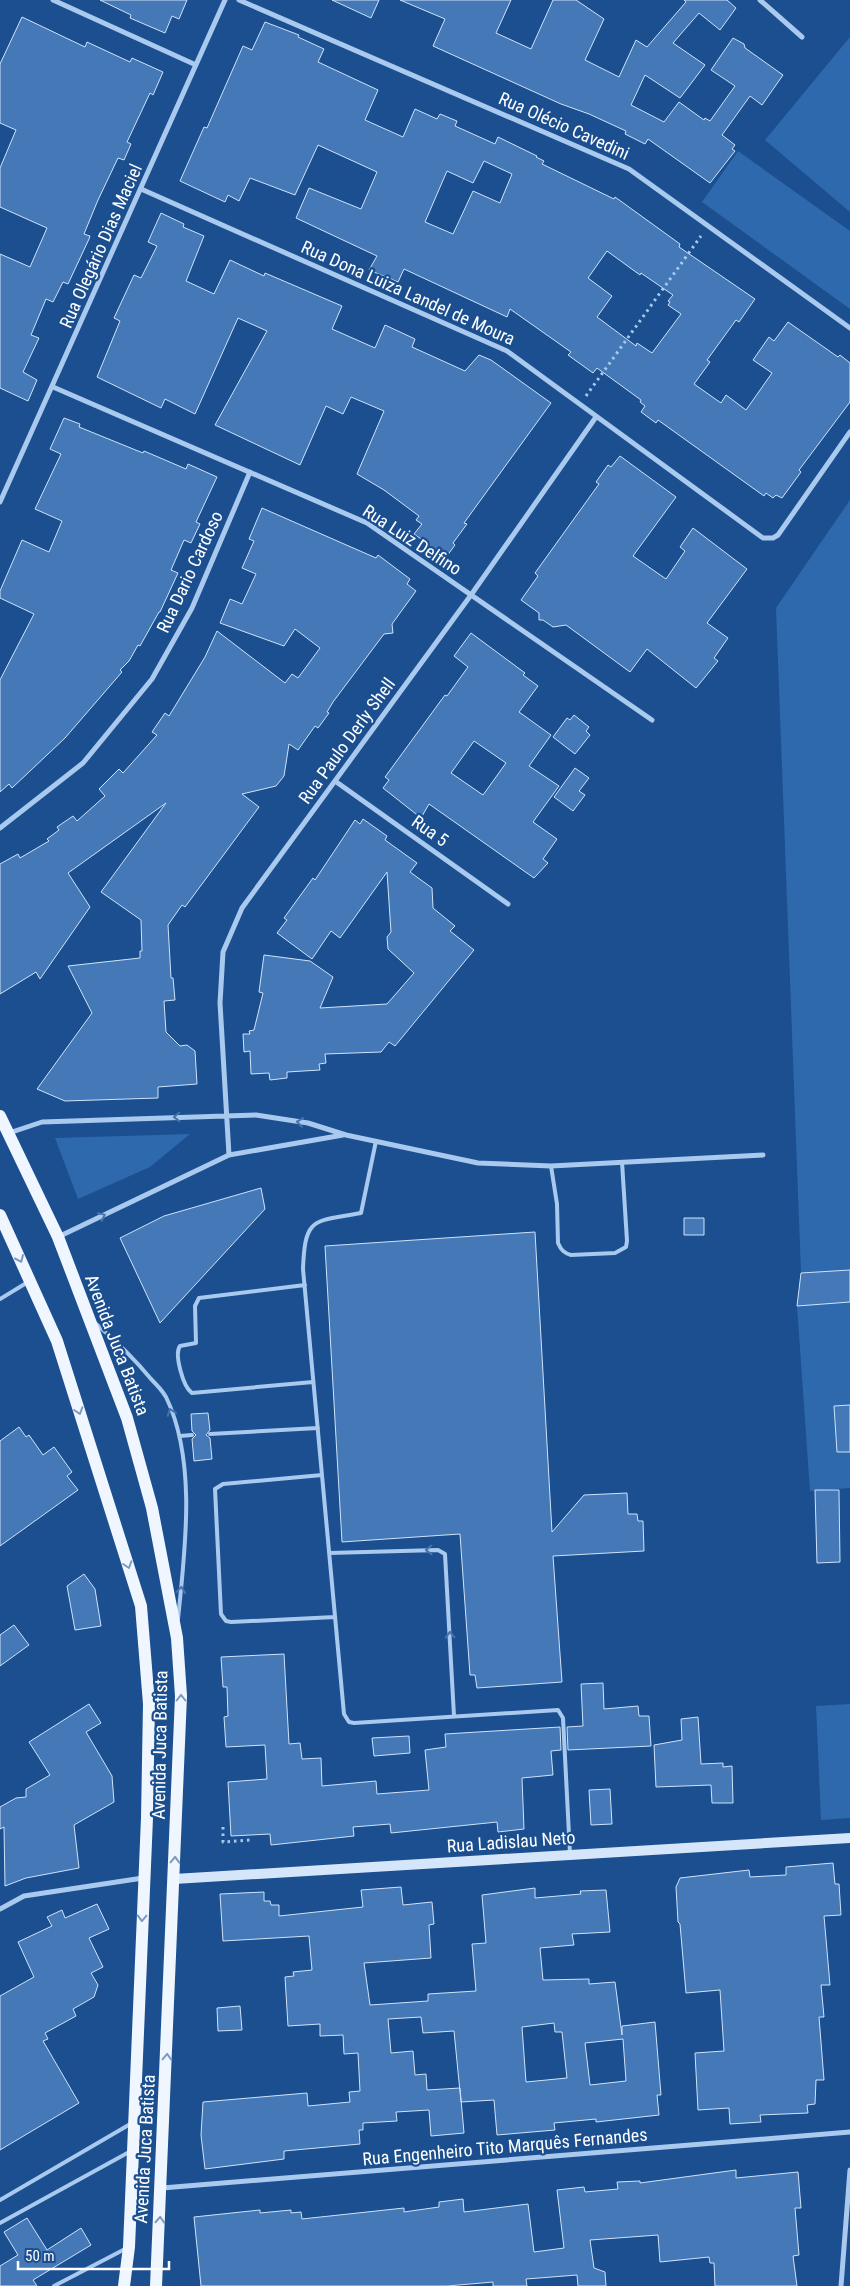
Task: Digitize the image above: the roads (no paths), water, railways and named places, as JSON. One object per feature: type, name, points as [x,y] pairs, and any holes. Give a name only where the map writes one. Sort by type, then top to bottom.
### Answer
[{"type":"main road","name":"Avenida Juca Batista","points":[[0,1116],[58,1237],[127,1418],[152,1508],[177,1638],[181,1696],[156,2286]]},
{"type":"main road","name":"Avenida Juca Batista","points":[[1,1220],[57,1341],[141,1606],[149,1704],[147,1818],[129,2248],[124,2286]]},
{"type":"street","points":[[53,0],[196,65]]},
{"type":"street","name":"Rua Olegário Dias Maciel","points":[[0,502],[225,0]]},
{"type":"street","name":"Rua Olécio Cavedini","points":[[239,0],[629,169],[850,328]]},
{"type":"street","points":[[760,0],[802,37]]},
{"type":"street","name":"Rua Dona Luiza Landel de Moura","points":[[141,189],[507,351],[758,536],[768,539],[778,535],[850,432]]},
{"type":"street","name":"Rua Luiz Delfino","points":[[53,386],[367,523],[652,720]]},
{"type":"street","name":"Rua Paulo Derly Shell","points":[[229,1155],[220,1002],[223,952],[242,908],[471,595],[596,417]]},
{"type":"street","name":"Rua Dario Cardoso","points":[[0,828],[83,763],[152,679],[192,608],[250,472]]},
{"type":"street","name":"Rua 5","points":[[335,781],[508,904]]},
{"type":"street","points":[[8,1133],[42,1122],[256,1115],[299,1121],[376,1142],[478,1162],[551,1166],[763,1155]]},
{"type":"street","points":[[58,1237],[229,1155],[346,1135]]},
{"type":"street","name":"Rua Ladislau Neto","points":[[174,1879],[850,1838]]},
{"type":"street","points":[[0,1910],[24,1896],[143,1878]]},
{"type":"street","name":"Rua Engenheiro Tito Marquês Fernandes","points":[[161,2188],[850,2132]]},
{"type":"street","points":[[841,2286],[850,2170]]},
{"type":"lane","points":[[376,1142],[361,1213],[318,1221],[308,1229],[304,1246],[305,1285],[344,1714],[350,1722],[553,1709],[561,1713],[570,1855]]},
{"type":"lane","points":[[551,1166],[557,1204],[558,1243],[560,1249],[565,1254],[571,1255],[616,1254],[626,1247],[627,1241],[622,1162]]},
{"type":"lane","points":[[0,1299],[30,1281]]},
{"type":"lane","points":[[305,1285],[199,1298],[195,1306],[196,1344],[180,1346],[177,1355],[187,1387],[192,1393],[314,1382]]},
{"type":"lane","points":[[89,1318],[129,1351],[165,1396],[180,1436],[186,1486],[183,1568],[177,1638]]},
{"type":"lane","points":[[210,1434],[318,1428]]},
{"type":"lane","points":[[180,1436],[192,1435]]},
{"type":"lane","points":[[322,1476],[222,1484],[215,1489],[221,1614],[226,1621],[231,1622],[335,1617]]},
{"type":"lane","points":[[329,1554],[438,1550],[446,1554],[454,1716]]},
{"type":"lane","points":[[0,2200],[134,2122]]},
{"type":"lane","points":[[0,2223],[133,2150]]},
{"type":"lane","points":[[54,2286],[129,2248]]}]
